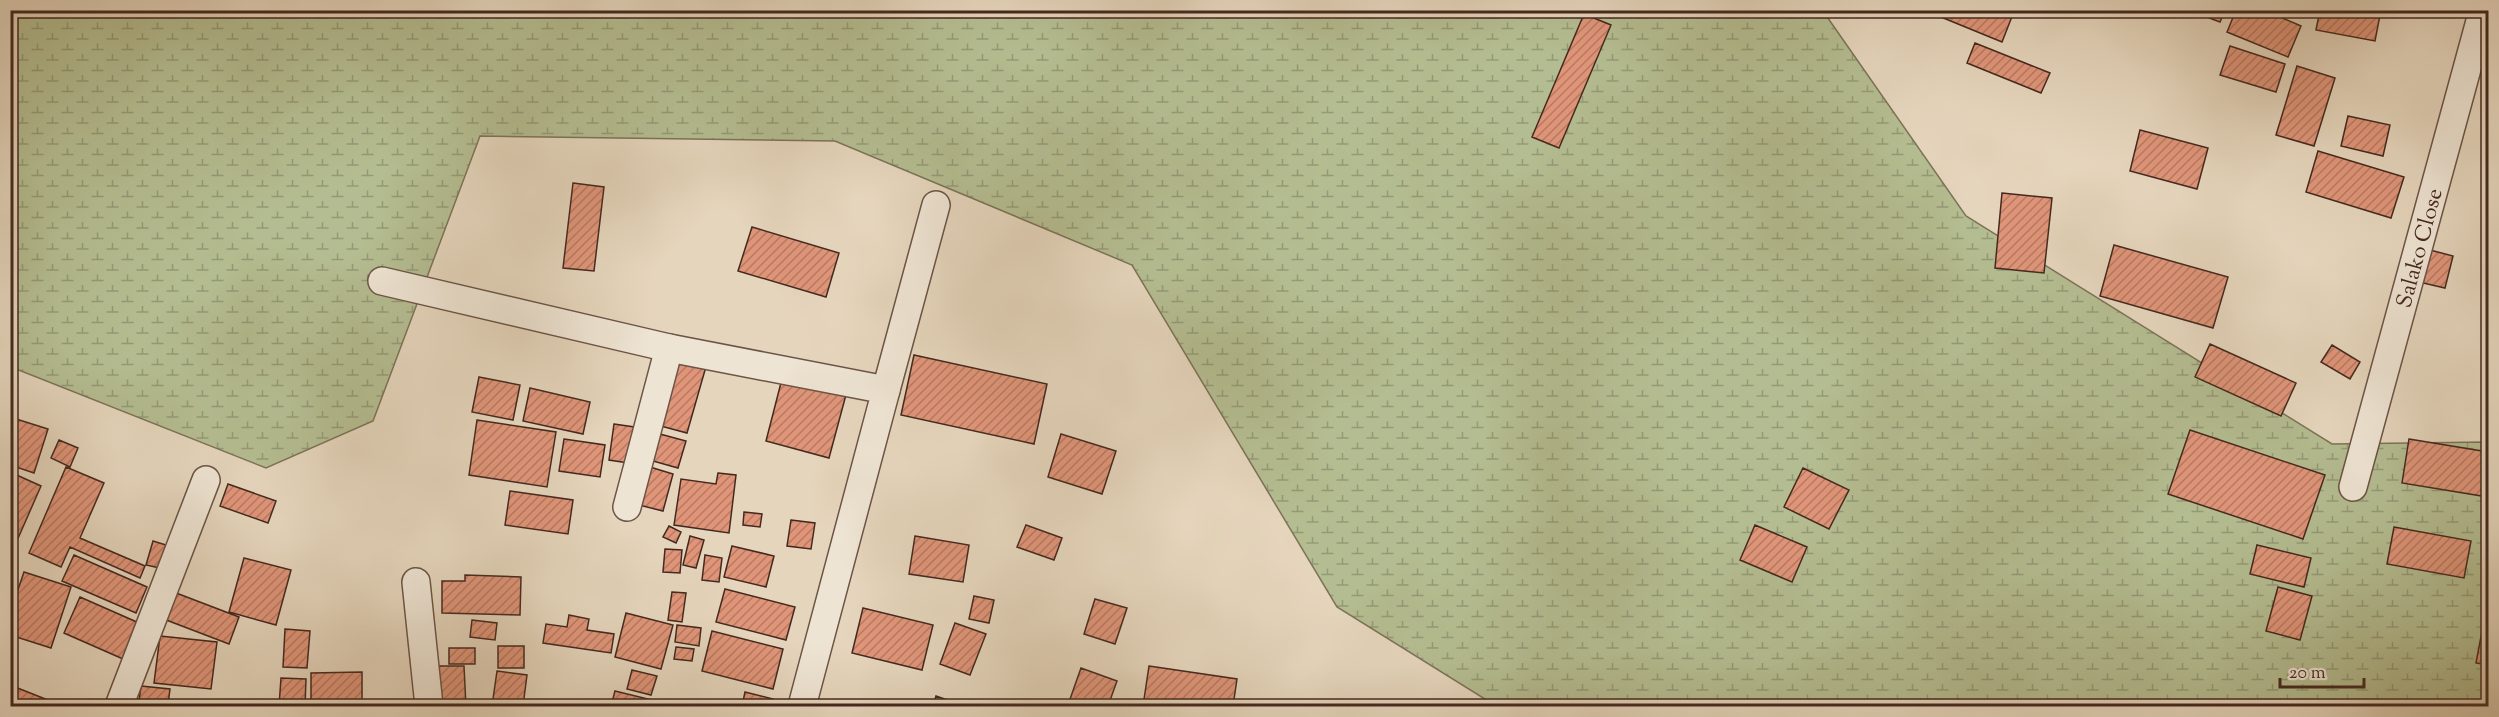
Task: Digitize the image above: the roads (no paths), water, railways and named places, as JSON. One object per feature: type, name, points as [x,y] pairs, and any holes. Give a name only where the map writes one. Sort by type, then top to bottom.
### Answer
[{"type":"street","name":"Salako Close","points":[[2353,487],[2484,10]]},
{"type":"street","points":[[802,706],[936,205]]},
{"type":"street","points":[[382,281],[669,348],[886,390]]},
{"type":"street","points":[[627,507],[669,348]]},
{"type":"street","points":[[119,706],[206,480]]},
{"type":"street","points":[[416,582],[429,706]]},
{"type":"waterway","points":[[442,10],[478,14]]}]
